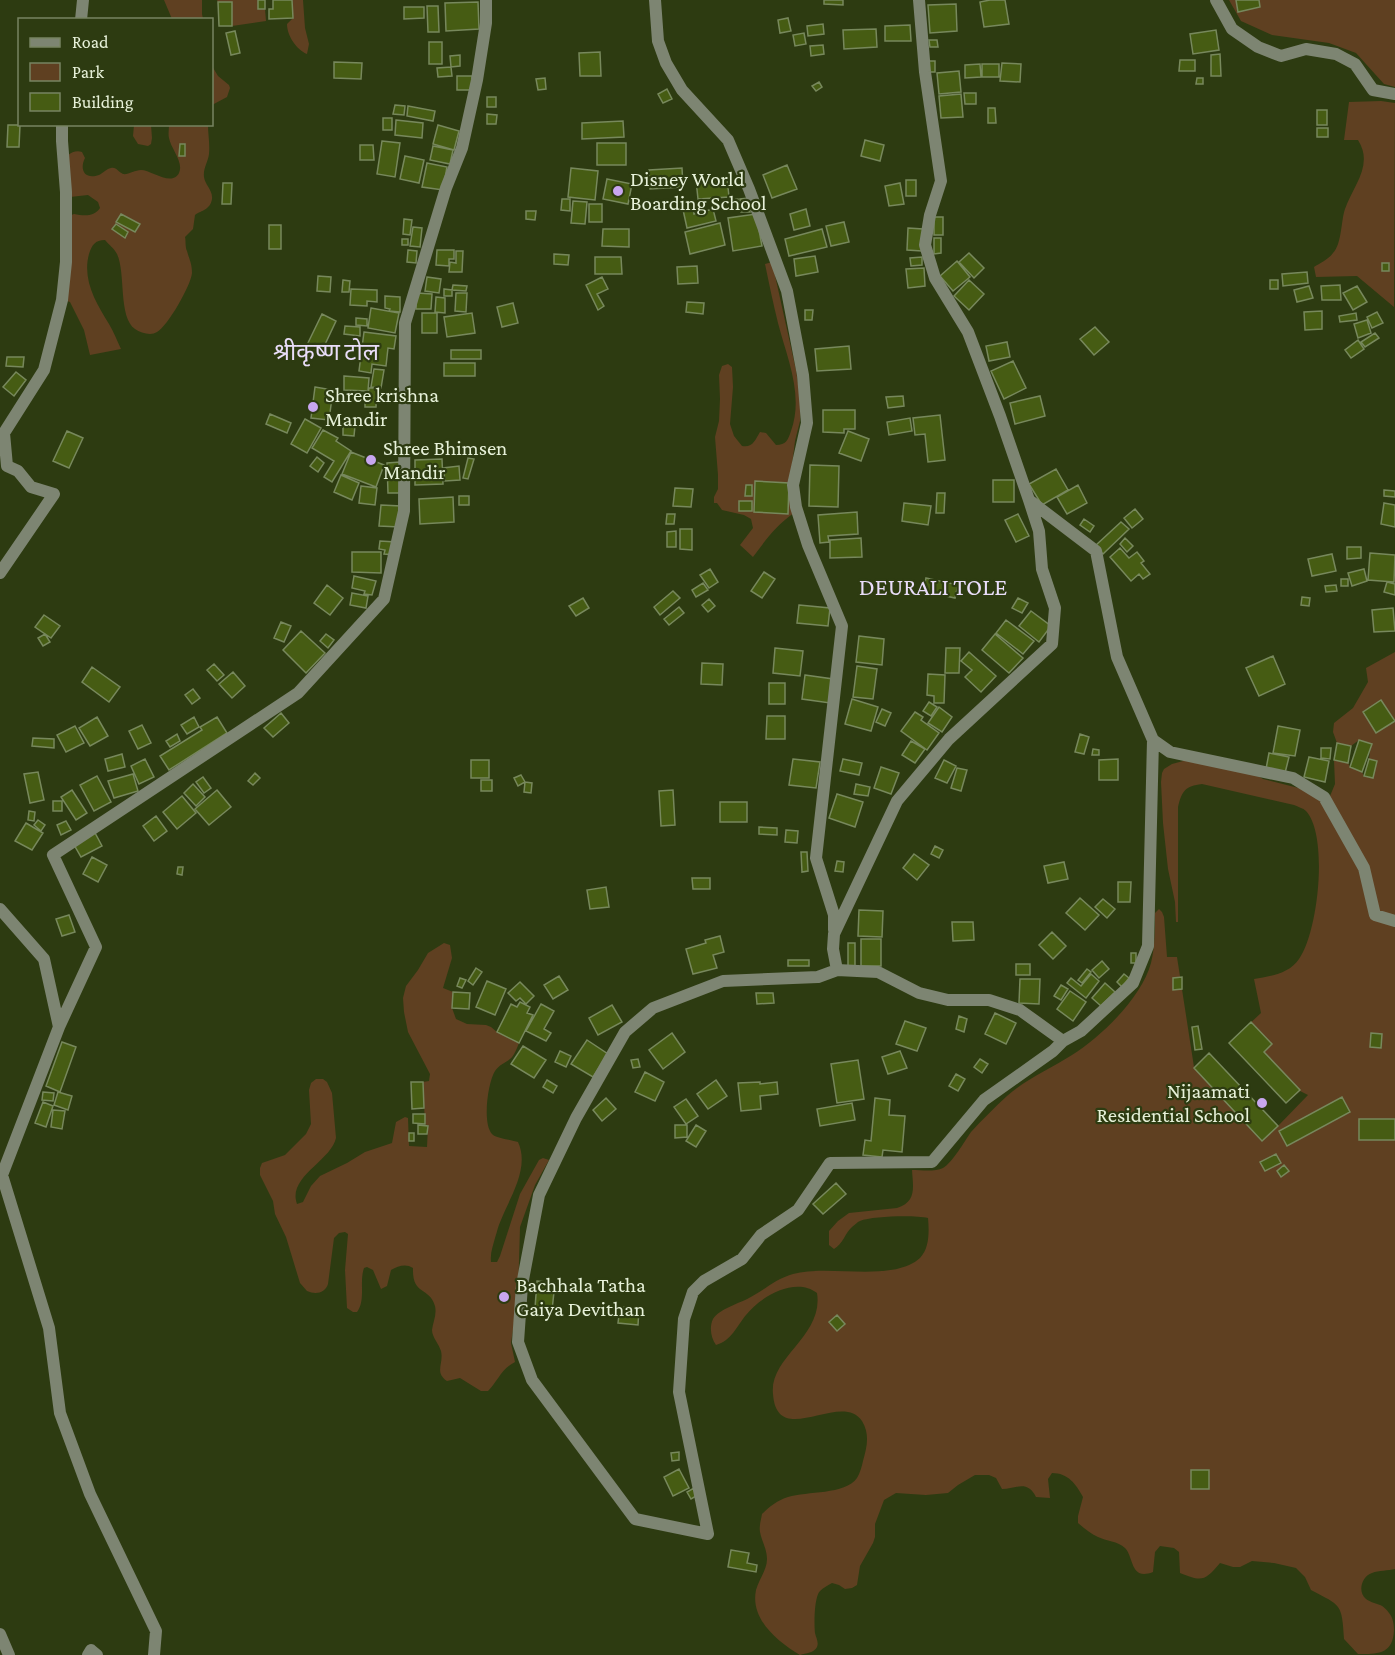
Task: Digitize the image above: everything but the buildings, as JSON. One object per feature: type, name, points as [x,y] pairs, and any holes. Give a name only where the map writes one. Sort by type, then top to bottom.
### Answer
[{"type":"street","points":[[81,18],[83,0]]},
{"type":"street","points":[[154,1655],[156,1631],[90,1494],[60,1413],[49,1328],[2,1175],[58,1027],[96,947],[53,855],[298,693],[384,599],[404,511],[405,323],[446,188],[462,148],[477,80],[486,23],[486,0]]},
{"type":"street","points":[[655,0],[658,41],[666,63],[682,90],[728,140],[749,189],[787,291],[803,375],[807,423],[793,485],[796,507],[807,545],[842,626],[816,858],[834,915],[833,949],[837,970]]},
{"type":"street","points":[[834,934],[897,801],[949,739],[1052,644],[1055,608],[1042,569],[1039,531],[1000,416],[968,332],[935,278],[925,245],[930,215],[941,181],[925,72],[919,0]]},
{"type":"street","points":[[1216,0],[1232,29],[1258,47],[1281,56],[1306,49],[1336,54],[1355,64],[1373,90],[1395,94]]},
{"type":"street","points":[[0,573],[54,494],[31,487],[18,471],[8,466],[4,433],[44,370],[62,300],[66,262],[66,192],[62,126]]},
{"type":"street","points":[[1029,500],[1096,551],[1117,657],[1153,740],[1148,946],[1133,983],[1082,1031],[1063,1041],[1053,1051],[984,1100],[932,1162],[830,1162],[798,1210],[761,1235],[742,1259],[704,1281],[693,1292],[684,1319],[679,1392],[708,1534],[635,1519],[532,1380],[518,1342],[522,1285],[539,1195],[576,1118],[625,1032],[653,1008],[723,981],[818,977],[837,970],[878,972],[919,993],[948,1000],[989,1000],[1020,1011],[1063,1041]]},
{"type":"street","points":[[1153,740],[1170,752],[1293,778],[1324,797],[1364,868],[1375,915],[1395,921]]},
{"type":"street","points":[[0,909],[45,959],[58,1027]]},
{"type":"street","points":[[0,1634],[9,1655]]},
{"type":"street","points":[[88,1655],[91,1650],[97,1655]]},
{"type":"green space","points":[[164,0],[202,0],[203,18],[172,18]]},
{"type":"green space","points":[[217,0],[258,0],[258,9],[265,9],[266,21],[232,26],[232,2],[218,2]]},
{"type":"green space","points":[[292,0],[303,0],[305,28],[309,44],[307,54],[296,46],[289,33],[287,24],[293,18]]},
{"type":"green space","points":[[1229,0],[1395,0],[1395,87],[1384,84],[1356,53],[1329,43],[1272,35],[1241,21]]},
{"type":"green space","points":[[213,68],[218,76],[229,85],[227,97],[213,104]]},
{"type":"green space","points":[[1349,102],[1395,103],[1394,307],[1357,276],[1316,277],[1314,267],[1336,249],[1345,209],[1363,167],[1364,158],[1358,140],[1344,140]]},
{"type":"green space","points":[[134,126],[151,126],[152,138],[148,146],[138,144],[133,136]]},
{"type":"green space","points":[[169,126],[208,126],[209,154],[204,177],[212,199],[208,208],[195,215],[193,229],[185,237],[192,266],[191,279],[178,305],[162,328],[152,334],[140,332],[130,323],[126,315],[120,262],[117,254],[105,240],[96,242],[89,254],[87,264],[89,282],[95,299],[121,349],[90,355],[84,330],[70,302],[67,301],[69,216],[92,214],[100,208],[98,202],[88,195],[70,197],[68,155],[78,151],[82,152],[85,158],[84,173],[90,176],[99,175],[113,168],[123,174],[141,170],[172,178],[179,173],[180,164],[169,138]]},
{"type":"green space","points":[[772,262],[796,370],[801,405],[800,421],[791,473],[794,513],[776,528],[753,557],[740,545],[753,528],[751,519],[722,510],[717,503],[714,503],[718,489],[715,437],[719,421],[719,375],[722,366],[728,364],[732,367],[733,387],[730,424],[734,436],[742,446],[751,445],[760,432],[766,433],[776,445],[782,444],[788,439],[791,431],[795,417],[795,390],[765,264]]},
{"type":"green space","points":[[1395,652],[1395,1569],[1378,1571],[1369,1575],[1363,1581],[1361,1588],[1366,1599],[1384,1607],[1391,1617],[1394,1630],[1391,1644],[1387,1649],[1377,1653],[1358,1654],[1344,1639],[1341,1612],[1338,1607],[1329,1599],[1311,1590],[1305,1577],[1296,1568],[1252,1561],[1240,1567],[1220,1563],[1207,1576],[1198,1579],[1180,1573],[1179,1552],[1174,1548],[1160,1546],[1155,1552],[1153,1572],[1146,1574],[1136,1571],[1125,1548],[1115,1542],[1095,1536],[1078,1523],[1083,1497],[1071,1480],[1058,1473],[1052,1473],[1048,1479],[1050,1498],[1036,1497],[1029,1488],[1021,1486],[1002,1489],[996,1478],[989,1475],[975,1475],[948,1493],[926,1495],[896,1493],[884,1500],[875,1524],[873,1543],[860,1566],[857,1585],[845,1589],[832,1583],[820,1591],[815,1611],[817,1647],[812,1652],[800,1655],[774,1636],[761,1620],[757,1610],[756,1590],[767,1559],[760,1532],[762,1514],[774,1504],[788,1497],[835,1490],[851,1483],[857,1478],[861,1467],[867,1446],[866,1431],[862,1421],[852,1413],[840,1412],[797,1419],[786,1417],[777,1410],[773,1394],[774,1381],[779,1369],[813,1322],[817,1308],[817,1293],[808,1288],[799,1287],[778,1291],[752,1308],[730,1337],[716,1345],[711,1332],[713,1319],[725,1309],[793,1274],[808,1271],[893,1270],[920,1258],[927,1244],[928,1218],[894,1216],[860,1221],[850,1229],[834,1249],[829,1245],[829,1231],[849,1213],[897,1208],[908,1202],[912,1193],[912,1170],[943,1168],[954,1157],[971,1132],[1007,1096],[1030,1079],[1083,1047],[1107,1027],[1130,1002],[1146,976],[1153,951],[1155,913],[1159,909],[1164,917],[1167,957],[1177,957],[1194,1067],[1209,1053],[1278,1126],[1308,1095],[1300,1091],[1286,1103],[1229,1043],[1261,1013],[1254,979],[1290,968],[1299,959],[1306,946],[1316,907],[1318,885],[1319,862],[1313,823],[1306,811],[1294,805],[1202,784],[1188,788],[1183,793],[1178,807],[1178,922],[1176,922],[1163,823],[1162,773],[1172,764],[1187,760],[1248,770],[1263,779],[1330,796],[1335,784],[1334,760],[1348,763],[1350,767],[1362,772],[1364,776],[1372,778],[1377,761],[1369,759],[1371,745],[1359,740],[1351,746],[1337,743],[1333,732],[1334,723],[1353,708],[1368,682],[1366,668]]},
{"type":"green space","points":[[444,943],[450,945],[452,958],[443,988],[453,992],[452,1008],[456,1019],[467,1024],[486,1025],[519,1043],[511,1058],[495,1071],[488,1093],[489,1129],[492,1134],[500,1138],[518,1142],[522,1162],[517,1182],[498,1227],[491,1262],[497,1262],[500,1256],[520,1194],[539,1160],[543,1158],[549,1160],[535,1185],[520,1227],[518,1296],[511,1343],[515,1362],[503,1372],[488,1391],[481,1391],[460,1378],[447,1381],[443,1378],[440,1371],[441,1351],[432,1330],[435,1306],[429,1296],[415,1283],[413,1268],[410,1266],[396,1267],[391,1270],[387,1286],[381,1289],[373,1270],[364,1268],[360,1307],[357,1312],[353,1312],[347,1308],[345,1270],[348,1234],[339,1233],[334,1238],[327,1287],[320,1292],[307,1291],[300,1283],[286,1237],[275,1214],[273,1201],[260,1175],[262,1163],[285,1155],[306,1134],[311,1124],[309,1090],[311,1083],[316,1079],[323,1079],[327,1082],[332,1093],[336,1138],[326,1154],[298,1186],[297,1204],[303,1202],[311,1186],[320,1176],[365,1152],[392,1143],[396,1122],[405,1117],[408,1118],[409,1146],[427,1147],[428,1126],[425,1124],[423,1082],[429,1081],[430,1074],[408,1032],[403,998],[406,986],[428,953]]},
{"type":"place","name":"Disney World Boarding School","points":[[618,191]]},
{"type":"place","name":"Shree krishna Mandir","points":[[313,407]]},
{"type":"place","name":"Shree Bhimsen Mandir","points":[[371,460]]},
{"type":"place","name":"Nijaamati Residential School","points":[[1262,1103]]},
{"type":"place","name":"Bachhala Tatha Gaiya Devithan","points":[[504,1297]]},
{"type":"district","name":"श्रीकृष्ण टोल","points":[[326,351]]},
{"type":"district","name":"DEURALI TOLE","points":[[933,586]]}]
